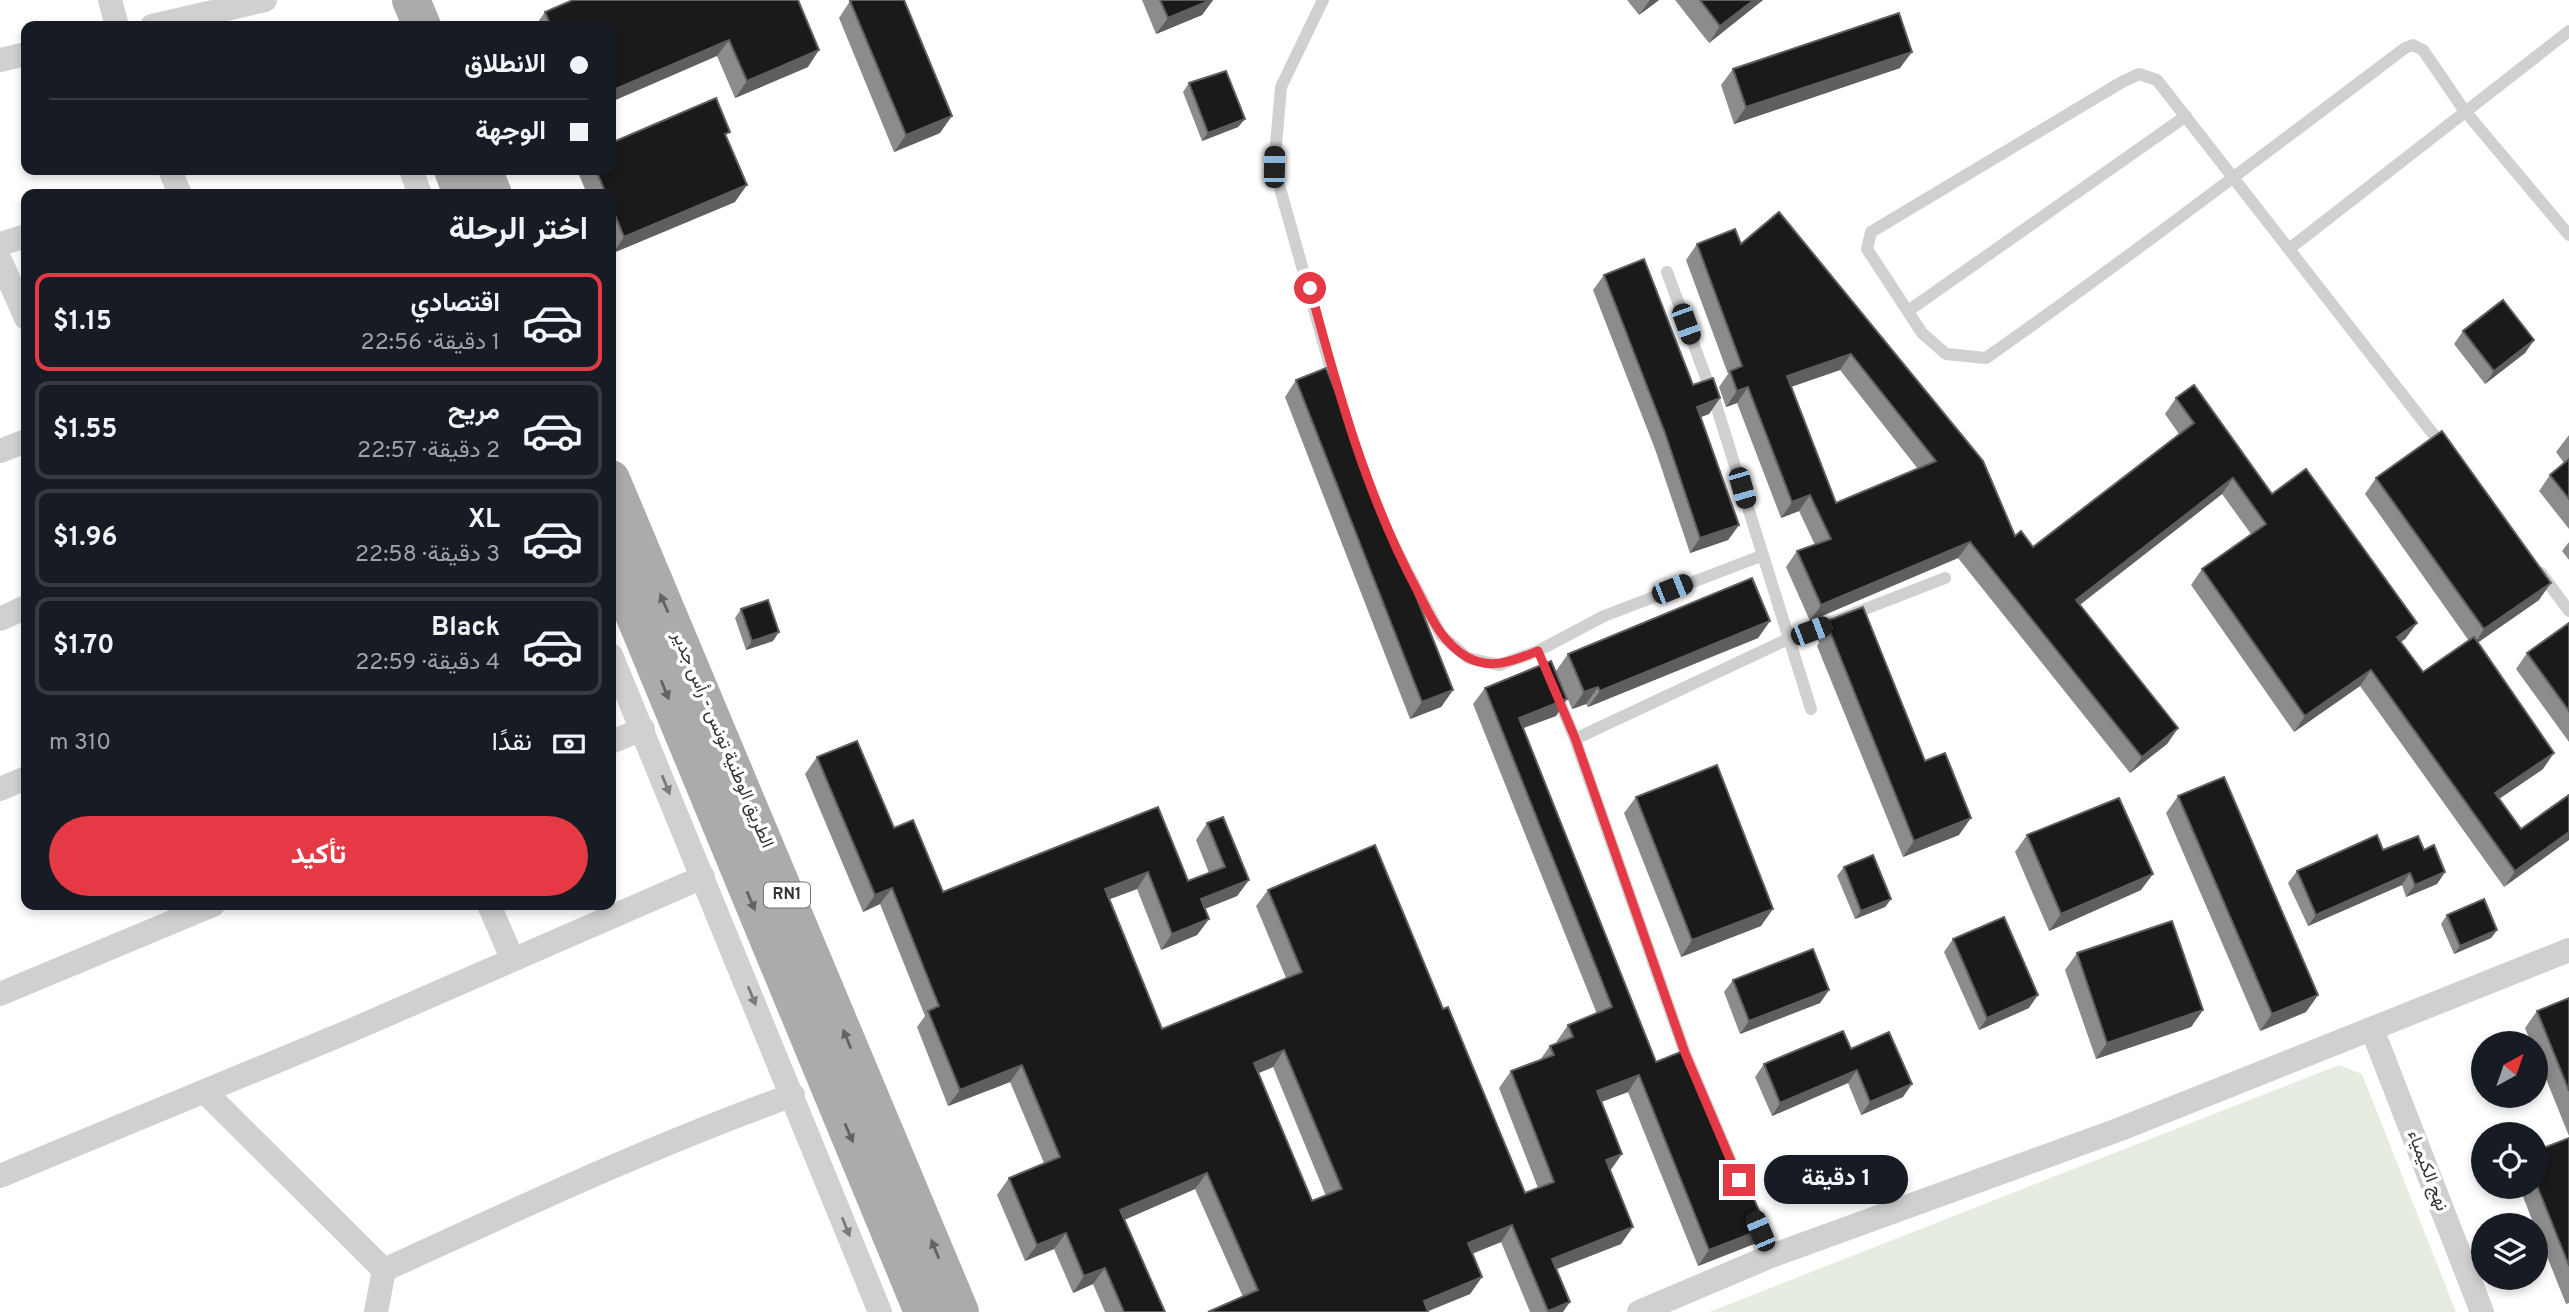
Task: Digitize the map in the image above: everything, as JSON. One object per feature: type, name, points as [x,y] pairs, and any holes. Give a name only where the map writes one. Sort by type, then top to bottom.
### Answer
[{"type":"main road","points":[[385,0],[393,21]]},
{"type":"main road","points":[[411,0],[420,21]]},
{"type":"main road","name":"الطريق الوطنية تونس - رأس جدير","points":[[616,491],[960,1312]]},
{"type":"main road","name":"الطريق الوطنية تونس - رأس جدير","points":[[616,571],[923,1312]]},
{"type":"street","points":[[110,0],[116,21]]},
{"type":"street","points":[[174,21],[265,0]]},
{"type":"street","points":[[0,60],[21,55]]},
{"type":"street","points":[[0,244],[21,238]]},
{"type":"street","points":[[0,260],[21,307]]},
{"type":"street","points":[[0,451],[21,443]]},
{"type":"street","points":[[0,619],[21,609]]},
{"type":"street","points":[[616,667],[880,1312]]},
{"type":"street","points":[[616,740],[643,729]]},
{"type":"street","points":[[0,789],[21,780]]},
{"type":"street","points":[[0,1176],[205,1092],[703,877]]},
{"type":"street","points":[[0,994],[201,910]]},
{"type":"street","points":[[491,910],[512,958]]},
{"type":"street","points":[[1639,1312],[1771,1256],[2118,1130],[2569,950]]},
{"type":"street","name":"نهج الكيمياء","points":[[2372,1029],[2482,1312]]},
{"type":"street","points":[[205,1092],[384,1270]]},
{"type":"street","points":[[384,1270],[533,1202],[735,1116],[793,1096]]},
{"type":"street","points":[[376,1312],[384,1270]]},
{"type":"lane","points":[[1323,0],[1281,87],[1274,167],[1350,433]]},
{"type":"lane","points":[[2289,248],[2569,31]]},
{"type":"lane","points":[[2450,456],[2289,248],[2233,177],[2186,116],[2157,80],[2139,74],[1871,232],[1867,249],[1922,333],[1946,354],[1986,358],[2233,177],[2413,45],[2423,50],[2464,110],[2568,233]]},
{"type":"lane","points":[[1908,311],[2186,116]]},
{"type":"lane","points":[[1667,272],[1715,402],[1811,709]]},
{"type":"lane","points":[[1392,542],[1441,635],[1468,658],[1499,665],[1541,657],[1604,615],[1761,556]]},
{"type":"lane","points":[[2535,565],[2569,611]]},
{"type":"lane","points":[[1575,738],[1788,639],[1945,578]]},
{"type":"lane","points":[[1549,676],[1575,738],[1685,1053],[1771,1256]]},
{"type":"shaded area","points":[[2339,1065],[2362,1074],[2456,1312],[1709,1312]]},
{"type":"building","points":[[573,0],[798,0],[819,50],[747,81],[729,40],[616,89],[616,21],[549,21],[545,12]]},
{"type":"building","points":[[904,0],[952,116],[906,135],[850,1]]},
{"type":"building","points":[[1160,0],[1211,0],[1168,18]]},
{"type":"building","points":[[1700,0],[1754,0],[1720,26]]},
{"type":"building","points":[[1899,13],[1912,52],[1746,107],[1733,69]]},
{"type":"building","points":[[1226,71],[1245,119],[1208,133],[1189,83]]},
{"type":"building","points":[[716,98],[730,132],[725,134],[747,185],[624,237],[616,217],[616,189],[604,189],[598,175],[616,175],[616,141]]},
{"type":"building","points":[[1779,212],[1983,461],[2015,536],[2021,531],[2033,547],[2194,423],[2176,398],[2194,385],[2272,494],[2306,469],[2417,623],[2397,637],[2423,672],[2474,637],[2554,753],[2495,793],[2521,829],[2569,795],[2569,832],[2515,871],[2371,670],[2305,716],[2202,569],[2266,524],[2233,478],[2076,600],[2178,728],[2142,757],[1970,542],[1821,605],[1797,551],[1831,539],[1810,495],[1792,502],[1748,387],[1737,391],[1730,371],[1742,366],[1697,244],[1735,229],[1741,244]],"holes":[[[1851,354],[1936,461],[1836,503],[1787,376]]]},
{"type":"building","points":[[1644,259],[1693,385],[1713,378],[1720,398],[1697,407],[1739,525],[1700,538],[1665,433],[1604,275]]},
{"type":"building","points":[[2503,300],[2534,340],[2494,371],[2463,331]]},
{"type":"building","points":[[1326,368],[1453,690],[1422,702],[1296,380]]},
{"type":"building","points":[[2442,431],[2551,583],[2484,629],[2376,478]]},
{"type":"building","points":[[2569,459],[2569,499],[2550,475]]},
{"type":"building","points":[[1752,578],[1770,621],[1600,691],[1598,687],[1584,692],[1568,654]]},
{"type":"building","points":[[768,600],[779,632],[752,641],[741,609]]},
{"type":"building","points":[[1863,607],[1925,761],[1945,753],[1971,818],[1914,841],[1829,629],[1832,628],[1829,620]]},
{"type":"building","points":[[2569,623],[2569,711],[2527,653]]},
{"type":"building","points":[[1551,661],[1567,699],[1519,718],[1656,1062],[1683,1051],[1740,1193],[1750,1189],[1766,1228],[1709,1250],[1639,1075],[1597,1091],[1622,1154],[1606,1160],[1633,1227],[1552,1259],[1570,1302],[1548,1311],[1512,1225],[1468,1243],[1482,1277],[1424,1301],[1428,1312],[1208,1312],[1258,1290],[1207,1173],[1120,1210],[1165,1312],[1124,1312],[1105,1268],[1084,1276],[1066,1233],[1037,1245],[1009,1178],[1060,1157],[1022,1065],[960,1090],[928,1011],[939,1006],[892,888],[875,895],[817,757],[857,741],[894,828],[913,820],[943,892],[1158,807],[1188,881],[1225,867],[1207,823],[1223,817],[1249,880],[1201,899],[1209,919],[1172,934],[1148,872],[1105,889],[1162,1029],[1302,972],[1268,890],[1375,845],[1443,1009],[1448,1007],[1525,1193],[1554,1182],[1511,1071],[1554,1055],[1550,1046],[1573,1037],[1568,1025],[1612,1007],[1485,688]],"holes":[[[1284,1050],[1342,1189],[1312,1201],[1254,1063]]]},
{"type":"building","points":[[1717,765],[1773,909],[1692,940],[1636,797]]},
{"type":"building","points":[[2224,777],[2318,995],[2272,1014],[2178,796]]},
{"type":"building","points":[[2119,798],[2153,874],[2061,914],[2027,835]]},
{"type":"building","points":[[2377,835],[2383,850],[2418,836],[2424,850],[2434,845],[2445,872],[2415,885],[2410,873],[2316,915],[2297,871]]},
{"type":"building","points":[[1873,855],[1891,899],[1861,911],[1844,867]]},
{"type":"building","points":[[2484,899],[2497,930],[2460,946],[2447,915]]},
{"type":"building","points":[[2004,917],[2038,995],[1987,1018],[1953,939]]},
{"type":"building","points":[[2172,921],[2203,1010],[2107,1043],[2077,953]]},
{"type":"building","points":[[1813,949],[1829,990],[1749,1021],[1733,980]]},
{"type":"building","points":[[2569,998],[2569,1091],[2548,1038],[2548,1031],[2545,1031],[2537,1011]]},
{"type":"building","points":[[1843,1031],[1851,1049],[1889,1032],[1912,1084],[1870,1102],[1857,1070],[1780,1103],[1764,1064]]},
{"type":"building","points":[[2569,1138],[2569,1266],[2542,1199],[2548,1199],[2548,1146]]},
{"type":"route","points":[[1310,288],[1346,421],[1382,518],[1441,635],[1468,658],[1499,665],[1538,651],[1575,738],[1685,1053],[1739,1180]]}]
